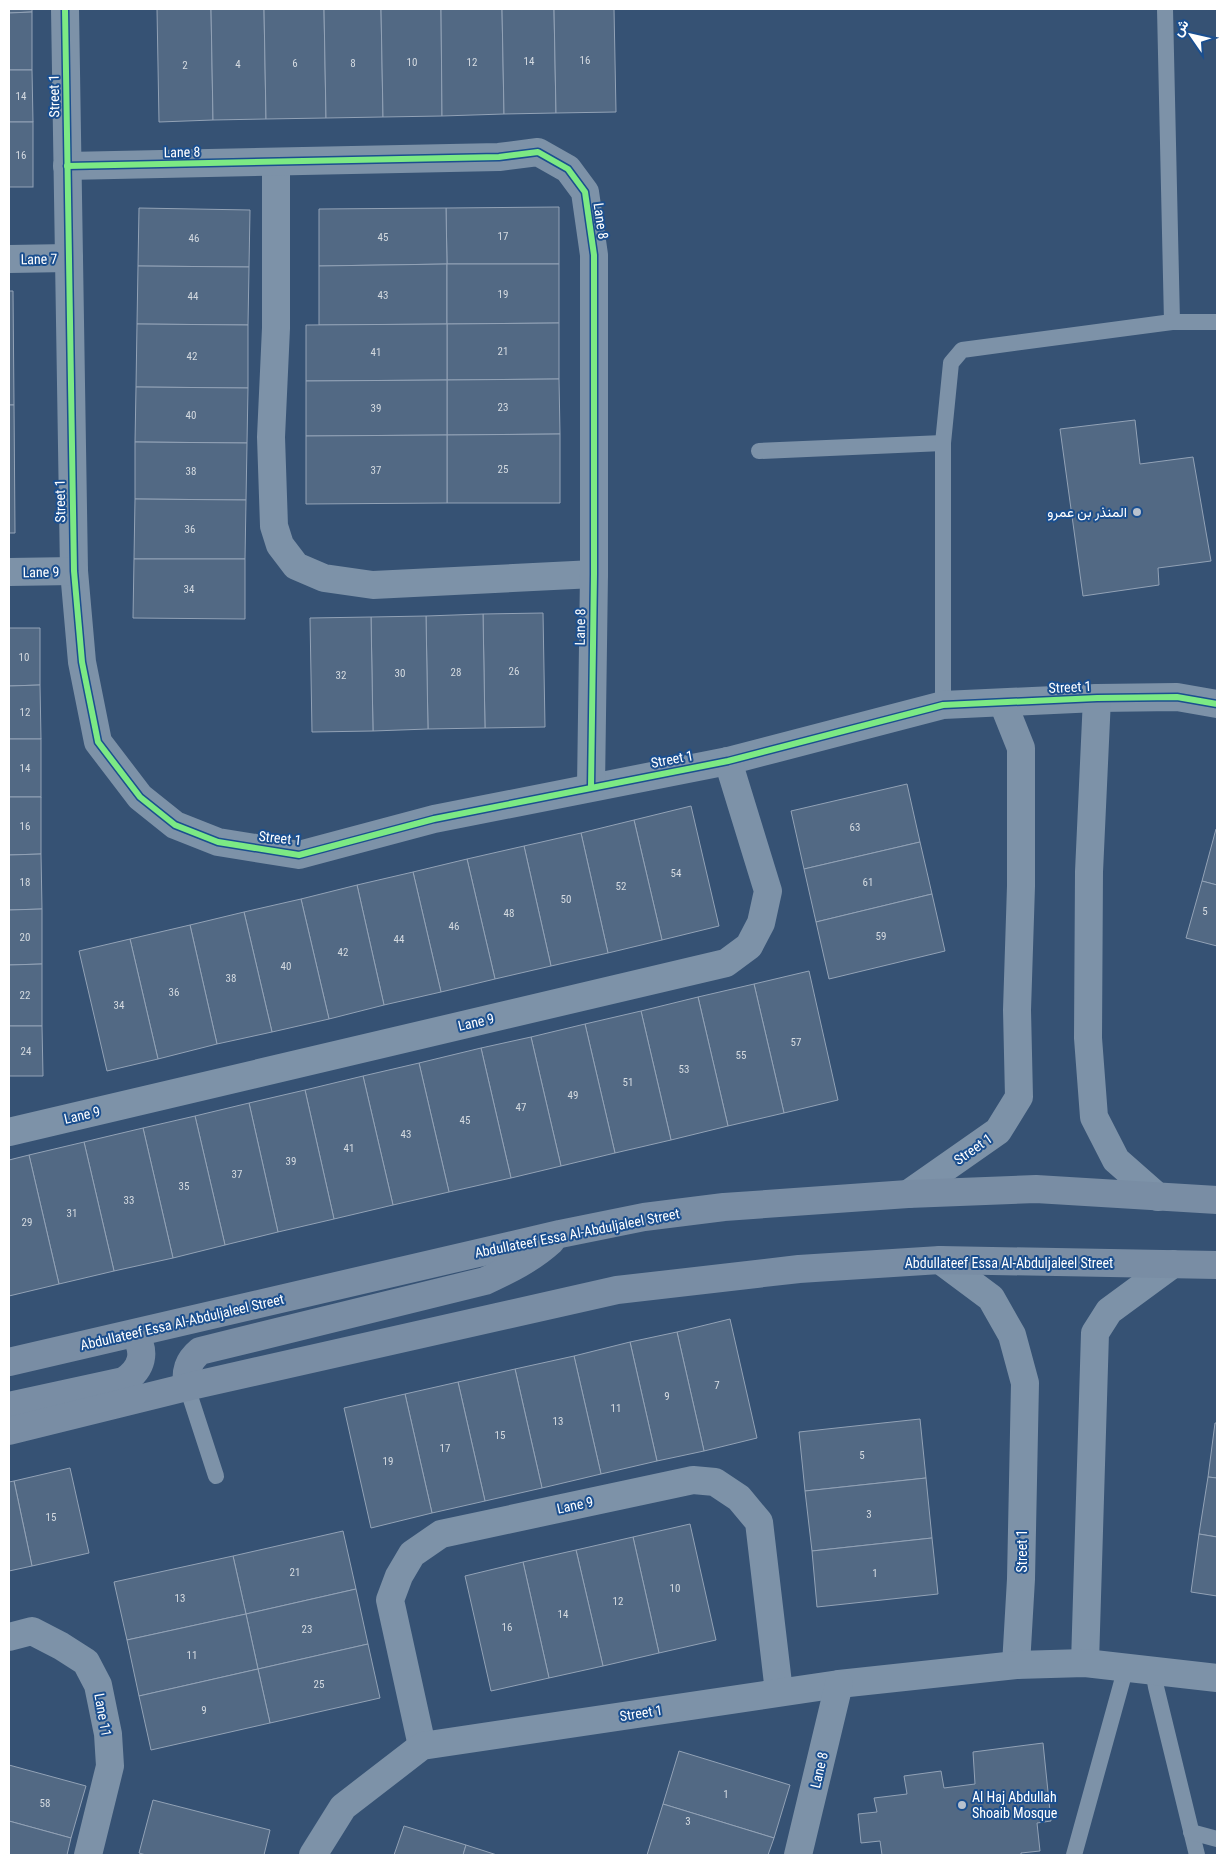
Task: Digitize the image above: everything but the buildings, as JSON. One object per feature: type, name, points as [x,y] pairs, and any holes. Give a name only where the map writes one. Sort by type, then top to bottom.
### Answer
[{"type":"main road","name":"Abdullateef Essa Al-Abduljaleel Street","points":[[9,1362],[560,1234],[644,1217],[724,1206],[908,1194],[1036,1189],[1217,1200]]},
{"type":"main road","points":[[187,1388],[185,1376],[187,1366],[192,1357],[200,1350],[485,1280],[512,1269],[538,1253],[560,1234]]},
{"type":"main road","name":"Abdullateef Essa Al-Abduljaleel Street","points":[[9,1431],[187,1388],[617,1290],[799,1269],[940,1260],[1217,1265]]},
{"type":"main road","points":[[9,1406],[124,1381],[139,1367],[142,1358],[139,1341],[134,1334]]},
{"type":"street","name":"Street 1","points":[[65,9],[74,571],[82,662],[98,742],[140,797],[175,825],[218,842],[299,856],[434,819],[728,761],[943,705],[1097,698],[1177,697],[1217,704]]},
{"type":"street","name":"Lane 8","points":[[67,166],[499,157],[538,152],[568,169],[585,192],[594,255],[594,574],[591,787]]},
{"type":"street","points":[[276,162],[276,328],[271,437],[274,526],[280,545],[296,566],[324,578],[373,585],[594,574]]},
{"type":"street","name":"Lane 7","points":[[9,259],[69,258]]},
{"type":"street","name":"Lane 9","points":[[9,572],[74,571]]},
{"type":"street","name":"Street 1","points":[[1097,698],[1089,872],[1088,1038],[1094,1116],[1116,1160],[1158,1197]]},
{"type":"street","name":"Street 1","points":[[908,1194],[998,1131],[1019,1097],[1017,1010],[1021,886],[1021,748],[1003,703]]},
{"type":"street","name":"Lane 9","points":[[9,1132],[726,963],[749,946],[761,923],[768,891],[728,761]]},
{"type":"street","name":"Street 1","points":[[940,1260],[991,1298],[1012,1335],[1025,1384],[1021,1579],[1016,1665]]},
{"type":"street","points":[[1085,1663],[1095,1333],[1109,1310],[1173,1264]]},
{"type":"street","name":"Lane 9","points":[[422,1746],[390,1600],[399,1576],[412,1554],[441,1534],[693,1480],[715,1482],[739,1498],[759,1522],[779,1692]]},
{"type":"street","name":"Lane 11","points":[[9,1637],[32,1631],[61,1646],[86,1662],[98,1685],[108,1734],[110,1766],[88,1855]]},
{"type":"street","name":"Street 1","points":[[313,1855],[343,1807],[422,1746],[779,1692],[1016,1665],[1085,1663],[1217,1678]]},
{"type":"street","name":"Lane 8","points":[[798,1855],[839,1684]]},
{"type":"lane","points":[[1165,9],[1172,322]]},
{"type":"lane","points":[[943,705],[943,443],[952,363],[962,350],[1172,322],[1217,322]]},
{"type":"lane","points":[[759,451],[943,443]]},
{"type":"lane","points":[[187,1388],[216,1476]]},
{"type":"lane","points":[[1074,1855],[1126,1667]]},
{"type":"lane","points":[[1153,1670],[1197,1855]]},
{"type":"lane","points":[[1191,1832],[1217,1838]]},
{"type":"cycle path","points":[[65,9],[74,571],[82,662],[98,742],[140,797],[175,825],[218,842],[299,855],[434,819],[728,761],[943,705],[1097,698],[1177,697],[1217,704]]},
{"type":"cycle path","points":[[67,166],[499,157],[538,152],[568,169],[585,192],[594,255],[594,574],[591,787]]},
{"type":"place","name":"المنذر بن عمرو","points":[[1137,512]]},
{"type":"place","name":"Al Haj Abdullah Shoaib Mosque","points":[[962,1805]]}]
